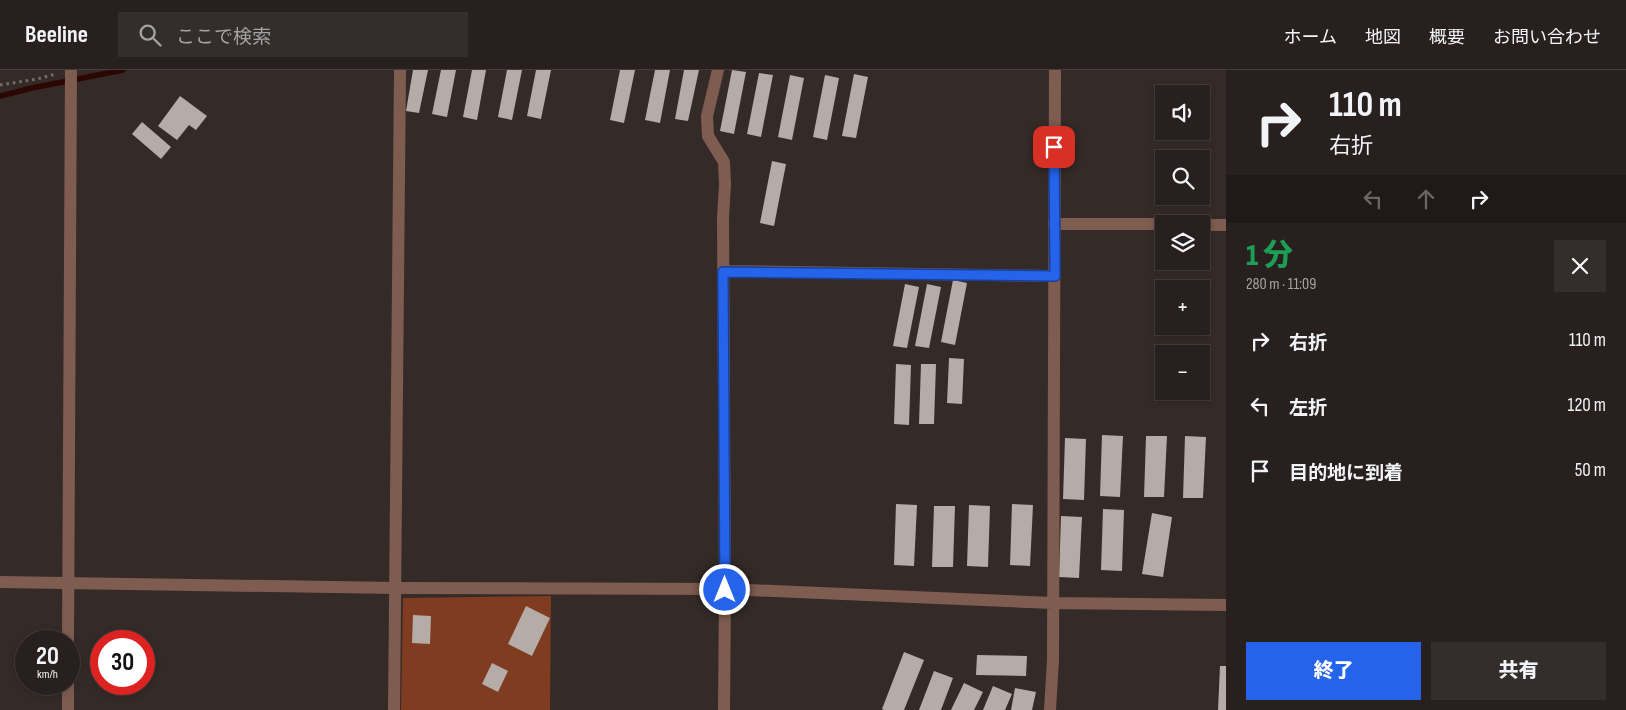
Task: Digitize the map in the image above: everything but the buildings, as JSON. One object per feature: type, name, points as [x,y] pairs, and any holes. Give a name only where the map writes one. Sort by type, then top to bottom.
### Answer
[{"type":"street","points":[[394,710],[400,70]]},
{"type":"street","points":[[718,70],[707,116],[708,136],[724,162],[725,184],[723,218],[724,710]]},
{"type":"street","points":[[1050,710],[1053,660],[1055,70]]},
{"type":"street","points":[[67,71],[68,630]]},
{"type":"street","points":[[1054,224],[1155,224]]},
{"type":"street","points":[[1210,225],[1226,225]]},
{"type":"street","points":[[723,272],[1055,276]]},
{"type":"street","points":[[0,582],[396,588],[725,590],[1053,603],[1226,605]]},
{"type":"street","points":[[68,695],[68,710]]},
{"type":"path","points":[[0,85],[67,71]]},
{"type":"shaded area","points":[[551,596],[550,710],[401,710],[403,598]]},
{"type":"waterway","points":[[0,96],[123,70]]},
{"type":"route","points":[[725,590],[723,272],[1055,276],[1054,147]]}]
